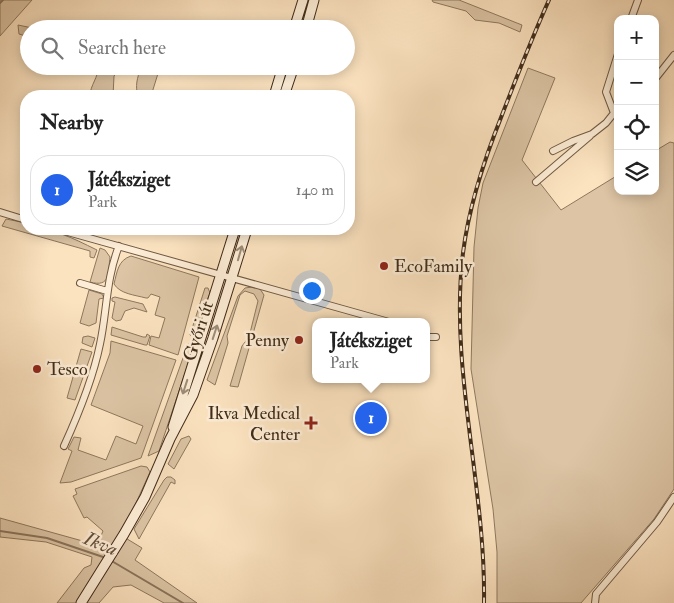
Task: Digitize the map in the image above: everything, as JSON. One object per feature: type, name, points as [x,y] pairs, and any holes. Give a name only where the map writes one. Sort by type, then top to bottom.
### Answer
[{"type":"main road","points":[[296,20],[302,0]]},
{"type":"main road","points":[[308,20],[314,0]]},
{"type":"main road","points":[[276,90],[280,75]]},
{"type":"main road","points":[[286,90],[291,75]]},
{"type":"main road","name":"Győri út","points":[[170,440],[233,235]]},
{"type":"main road","name":"Győri út","points":[[80,603],[114,551],[144,497],[193,395],[245,235]]},
{"type":"street","points":[[632,15],[638,0]]},
{"type":"street","points":[[659,74],[674,55]]},
{"type":"street","points":[[614,108],[606,92],[616,60]]},
{"type":"street","points":[[536,182],[614,114]]},
{"type":"street","points":[[553,151],[592,134]]},
{"type":"street","points":[[0,212],[20,218]]},
{"type":"street","points":[[80,235],[375,318]]},
{"type":"street","points":[[64,446],[84,399],[96,361],[102,336],[107,291],[119,246]]},
{"type":"street","points":[[80,283],[107,291]]},
{"type":"street","points":[[430,337],[436,337]]},
{"type":"street","points":[[595,603],[596,594],[657,522],[674,497]]},
{"type":"shaded area","points":[[0,0],[32,0],[0,36]]},
{"type":"shaded area","points":[[432,0],[459,0],[522,25],[520,32],[499,23],[475,20],[466,11],[433,2]]},
{"type":"shaded area","points":[[528,68],[555,78],[522,160],[561,210],[614,177],[614,195],[659,195],[659,149],[670,142],[674,143],[674,489],[654,519],[581,603],[497,603],[497,552],[493,509],[471,369],[474,247],[483,183]]},
{"type":"shaded area","points":[[97,75],[115,75],[113,90],[91,90]]},
{"type":"shaded area","points":[[138,75],[158,75],[153,90],[137,90]]},
{"type":"shaded area","points":[[6,219],[20,222],[20,231],[2,226]]},
{"type":"shaded area","points":[[34,235],[63,235],[71,238],[97,250],[94,258],[90,257],[90,251]]},
{"type":"shaded area","points":[[100,248],[105,250],[110,257],[107,277],[102,283],[90,282]]},
{"type":"shaded area","points":[[131,256],[199,277],[178,355],[149,345],[151,336],[159,338],[165,318],[155,315],[160,297],[151,294],[146,298],[128,294],[114,284],[121,263]]},
{"type":"shaded area","points":[[205,288],[208,288],[210,293],[193,336],[190,335]]},
{"type":"shaded area","points":[[245,288],[260,289],[264,295],[238,387],[230,386],[242,346],[249,337],[258,301],[254,294],[245,291],[240,295],[227,336],[228,343],[215,385],[207,380],[238,296]]},
{"type":"shaded area","points":[[89,290],[102,294],[104,298],[99,299],[96,323],[89,326],[80,323]]},
{"type":"shaded area","points":[[115,297],[143,304],[147,312],[134,308],[125,311],[121,320],[116,321],[112,318],[115,302],[112,301],[112,298]]},
{"type":"shaded area","points":[[112,327],[143,337],[146,337],[147,334],[150,336],[147,345],[111,335]]},
{"type":"shaded area","points":[[83,337],[95,338],[92,347],[82,343]]},
{"type":"shaded area","points":[[111,341],[176,360],[141,458],[71,482],[60,483],[72,451],[68,449],[74,437],[81,438],[78,450],[106,460],[116,436],[136,444],[143,426],[91,405],[110,353]]},
{"type":"shaded area","points":[[188,344],[192,346],[190,358],[159,451],[148,456]]},
{"type":"shaded area","points":[[81,349],[92,352],[75,400],[67,398]]},
{"type":"shaded area","points":[[189,436],[191,439],[174,469],[168,464],[181,439]]},
{"type":"shaded area","points":[[141,466],[147,467],[150,472],[131,514],[119,534],[142,548],[135,560],[197,603],[164,603],[131,585],[113,587],[99,603],[57,603],[84,568],[91,565],[92,557],[46,542],[0,537],[0,518],[97,545],[107,550],[109,548],[98,543],[103,531],[87,517],[84,518],[73,496],[77,494],[75,489]]},
{"type":"shaded area","points":[[167,477],[175,480],[175,484],[171,482],[139,539],[134,529]]},
{"type":"waterway","points":[[0,3],[3,0]]},
{"type":"waterway","name":"Ikva","points":[[0,531],[47,538],[106,558]]},
{"type":"waterway","name":"Ikva","points":[[110,560],[183,603]]},
{"type":"railway","points":[[484,603],[480,516],[464,384],[461,340],[460,297],[463,253],[473,200],[483,166],[519,71],[549,0]]},
{"type":"place","name":"EcoFamily","points":[[384,266]]},
{"type":"place","name":"Penny","points":[[299,340]]},
{"type":"place","name":"Tesco","points":[[37,369]]},
{"type":"place","name":"Játéksziget","points":[[371,418]]},
{"type":"place","name":"Ikva Medical Center","points":[[311,423]]}]
